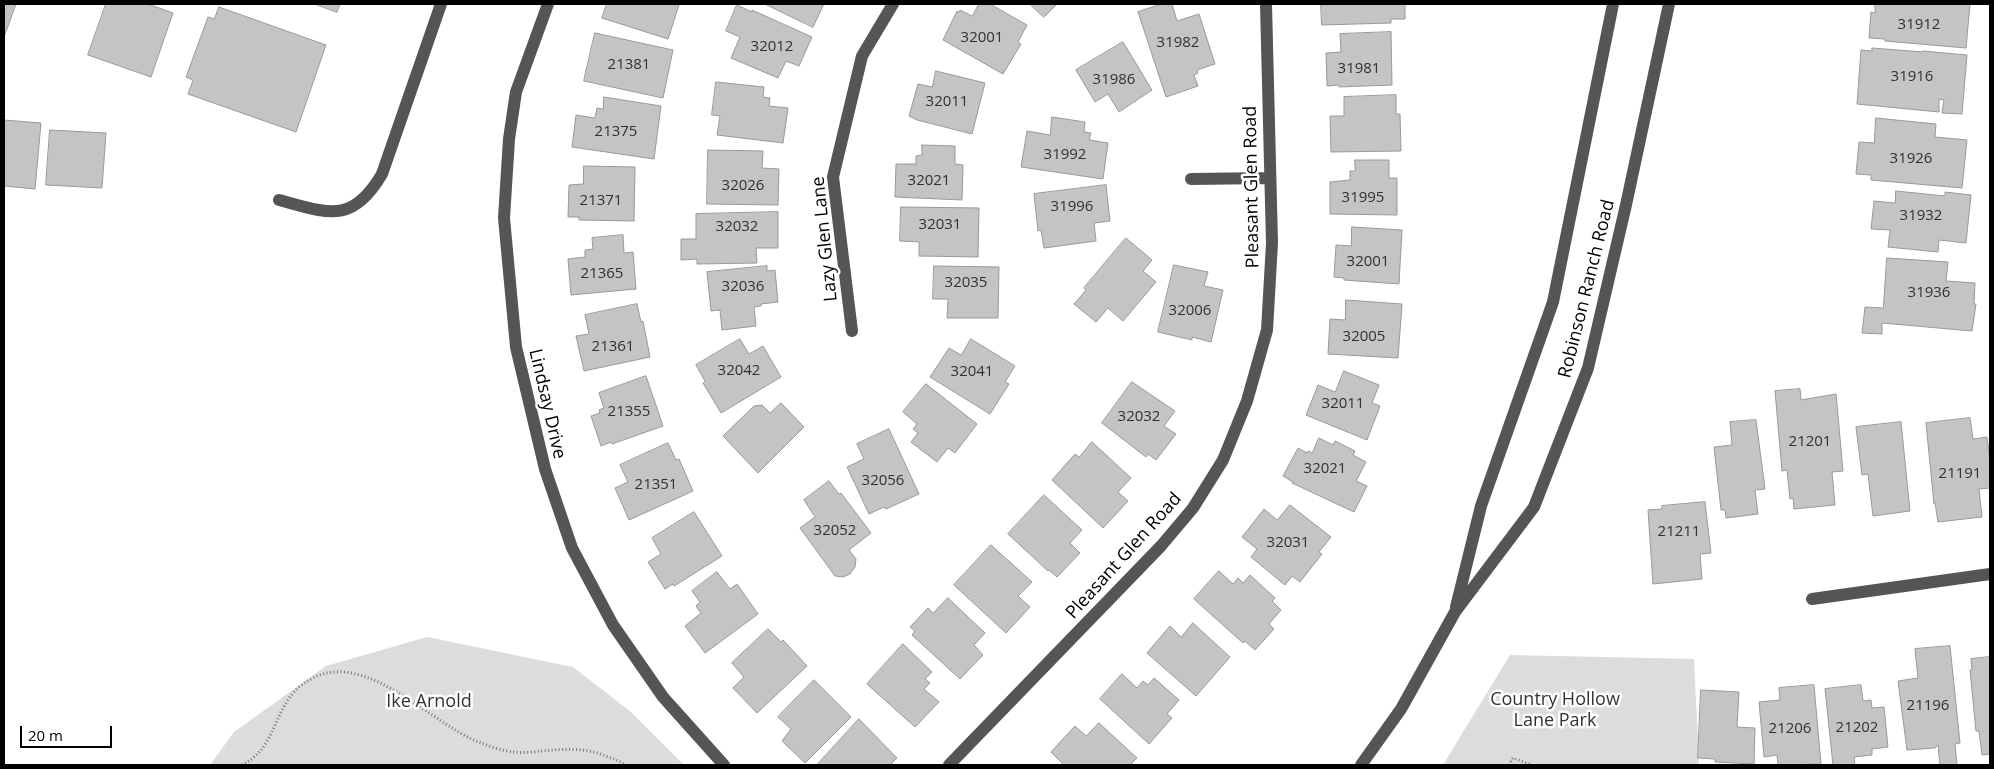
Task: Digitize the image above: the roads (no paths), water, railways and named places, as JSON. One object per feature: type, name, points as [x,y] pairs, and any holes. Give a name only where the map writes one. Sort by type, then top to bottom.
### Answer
[{"type":"street","points":[[279,200],[332,212],[354,206],[371,192],[382,174],[441,4]]},
{"type":"street","name":"Lindsay Drive","points":[[548,4],[516,92],[509,139],[504,218],[516,347],[544,469],[572,548],[613,625],[663,697],[724,765]]},
{"type":"street","name":"Lazy Glen Lane","points":[[852,331],[832,177],[862,56],[893,4]]},
{"type":"street","name":"Pleasant Glen Road","points":[[949,765],[1161,546],[1193,508],[1223,460],[1247,402],[1267,330],[1272,243],[1266,4]]},
{"type":"street","name":"Robinson Ranch Road","points":[[1455,612],[1481,506],[1553,302],[1613,4]]},
{"type":"street","name":"Robinson Ranch Road","points":[[1361,765],[1401,709],[1455,612],[1534,507],[1588,368],[1626,206],[1669,4]]},
{"type":"street","points":[[1191,179],[1270,178]]},
{"type":"street","points":[[1812,599],[1990,574]]},
{"type":"park label","name":"Ike Arnold","points":[[429,702]]},
{"type":"park label","name":"Country Hollow Lane Park","points":[[1555,710]]}]
